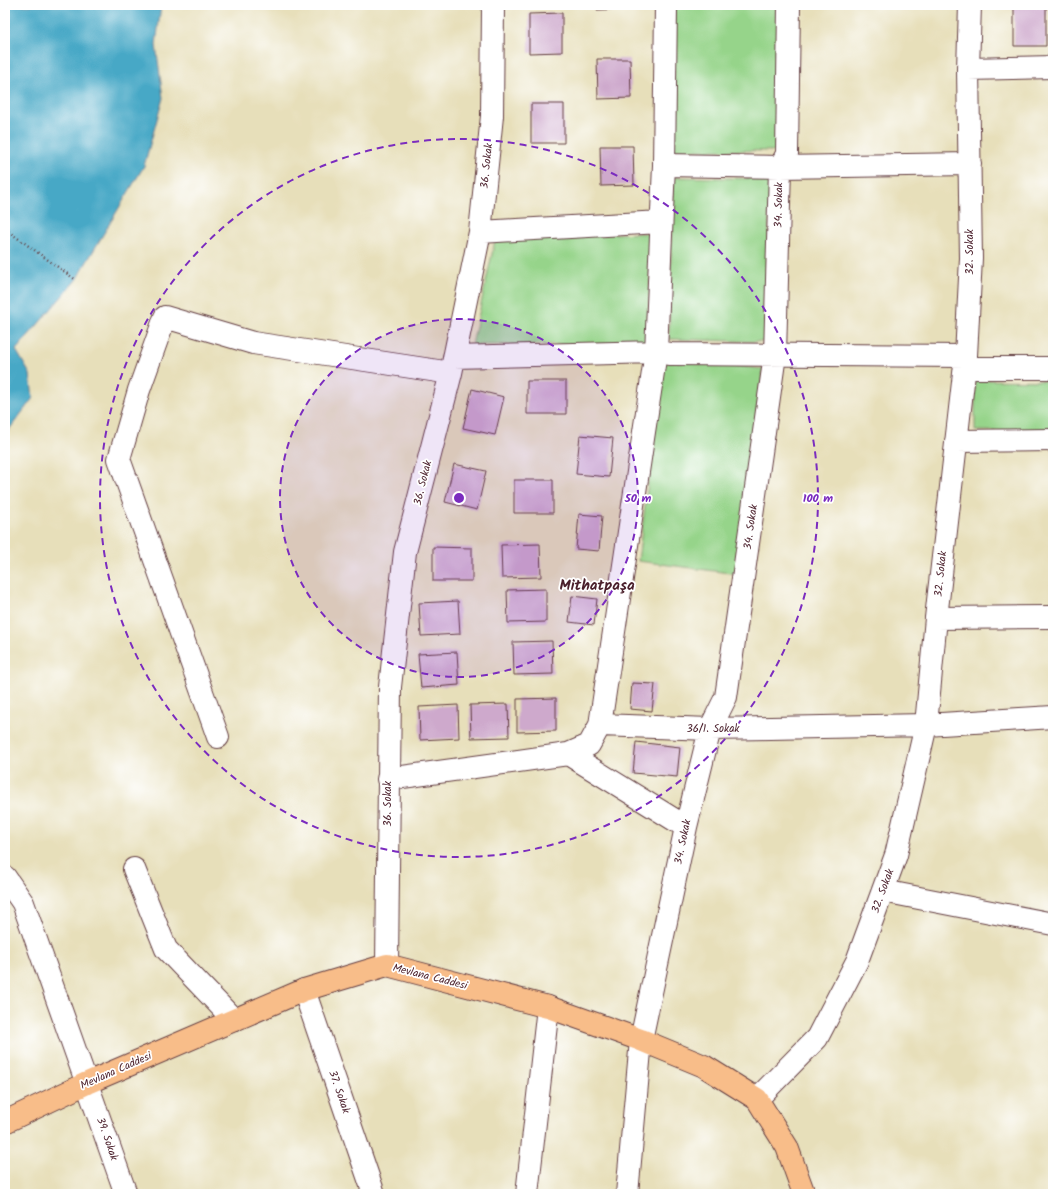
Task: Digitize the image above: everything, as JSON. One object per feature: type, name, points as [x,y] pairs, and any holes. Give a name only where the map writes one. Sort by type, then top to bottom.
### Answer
[{"type":"main road","name":"Mevlana Caddesi","points":[[5,1122],[88,1083],[304,990],[387,966],[548,1007],[641,1040],[704,1066],[757,1099],[787,1147],[804,1194]]},
{"type":"street","name":"36. Sokak","points":[[387,966],[390,687],[405,552],[452,365],[480,232],[492,116],[493,5]]},
{"type":"street","points":[[388,779],[568,754],[590,745],[600,725],[656,352],[664,165],[666,5]]},
{"type":"street","name":"34. Sokak","points":[[627,1194],[641,1040],[686,827],[710,730],[726,697],[775,354],[780,167],[788,154],[789,5]]},
{"type":"street","name":"32. Sokak","points":[[757,1099],[817,1038],[857,961],[896,856],[926,725],[936,618],[966,362],[971,258],[968,68],[970,5]]},
{"type":"street","points":[[968,68],[1053,67]]},
{"type":"street","points":[[664,165],[780,167],[970,164]]},
{"type":"street","points":[[480,232],[661,222]]},
{"type":"street","points":[[218,737],[119,459],[139,390],[165,316],[253,343],[452,365],[656,352],[671,354],[775,354],[966,362],[1053,368]]},
{"type":"street","points":[[956,441],[1053,440]]},
{"type":"street","points":[[936,618],[1053,617]]},
{"type":"street","name":"36/1. Sokak","points":[[600,725],[710,730],[926,725],[1053,717]]},
{"type":"street","points":[[568,754],[686,827]]},
{"type":"street","points":[[134,869],[166,949],[234,1020]]},
{"type":"street","name":"39. Sokak","points":[[5,877],[23,903],[88,1083],[126,1194]]},
{"type":"street","points":[[883,891],[1053,924]]},
{"type":"street","name":"37. Sokak","points":[[304,990],[374,1194]]},
{"type":"street","points":[[527,1194],[548,1007]]},
{"type":"path","points":[[5,229],[76,280]]},
{"type":"green space","points":[[674,5],[779,5],[778,151],[672,150]]},
{"type":"green space","points":[[673,177],[770,179],[766,342],[669,339]]},
{"type":"green space","points":[[652,233],[647,344],[472,345],[496,236]]},
{"type":"green space","points":[[664,357],[763,369],[737,574],[638,561]]},
{"type":"green space","points":[[975,380],[1053,381],[1053,432],[975,431]]},
{"type":"water","points":[[5,5],[161,5],[156,45],[163,98],[144,166],[76,280],[16,350],[30,374],[33,398],[5,435]]},
{"type":"building","points":[[597,5],[630,5],[630,9],[597,10]]},
{"type":"building","points":[[1014,5],[1046,5],[1046,46],[1014,46]]},
{"type":"building","points":[[562,13],[562,52],[529,53],[529,14]]},
{"type":"building","points":[[597,59],[630,59],[631,98],[598,99]]},
{"type":"building","points":[[531,104],[564,104],[564,143],[531,143]]},
{"type":"building","points":[[600,146],[633,146],[634,185],[601,186]]},
{"type":"building","points":[[527,381],[566,381],[566,414],[527,414]]},
{"type":"building","points":[[472,389],[504,397],[495,435],[463,428]]},
{"type":"building","points":[[580,435],[613,438],[609,477],[576,474]]},
{"type":"building","points":[[454,464],[486,471],[477,510],[445,502]]},
{"type":"building","points":[[514,480],[553,480],[553,513],[514,513]]},
{"type":"building","points":[[579,514],[602,516],[599,551],[576,549]]},
{"type":"building","points":[[540,544],[541,577],[502,578],[501,545]]},
{"type":"building","points":[[433,547],[472,548],[472,581],[433,581]]},
{"type":"building","points":[[546,589],[546,622],[508,623],[507,590]]},
{"type":"building","points":[[572,596],[597,599],[594,625],[569,622]]},
{"type":"building","points":[[458,601],[460,634],[421,636],[419,603]]},
{"type":"building","points":[[552,641],[553,674],[514,675],[513,642]]},
{"type":"building","points":[[457,652],[459,685],[421,688],[418,654]]},
{"type":"building","points":[[632,683],[655,684],[652,711],[630,709]]},
{"type":"building","points":[[556,698],[556,731],[517,732],[517,699]]},
{"type":"building","points":[[508,704],[509,737],[471,738],[470,705]]},
{"type":"building","points":[[458,705],[459,738],[420,740],[419,707]]},
{"type":"building","points":[[636,742],[680,747],[677,777],[633,773]]},
{"type":"district","name":"Mithatpaşa","points":[[597,586]]}]
